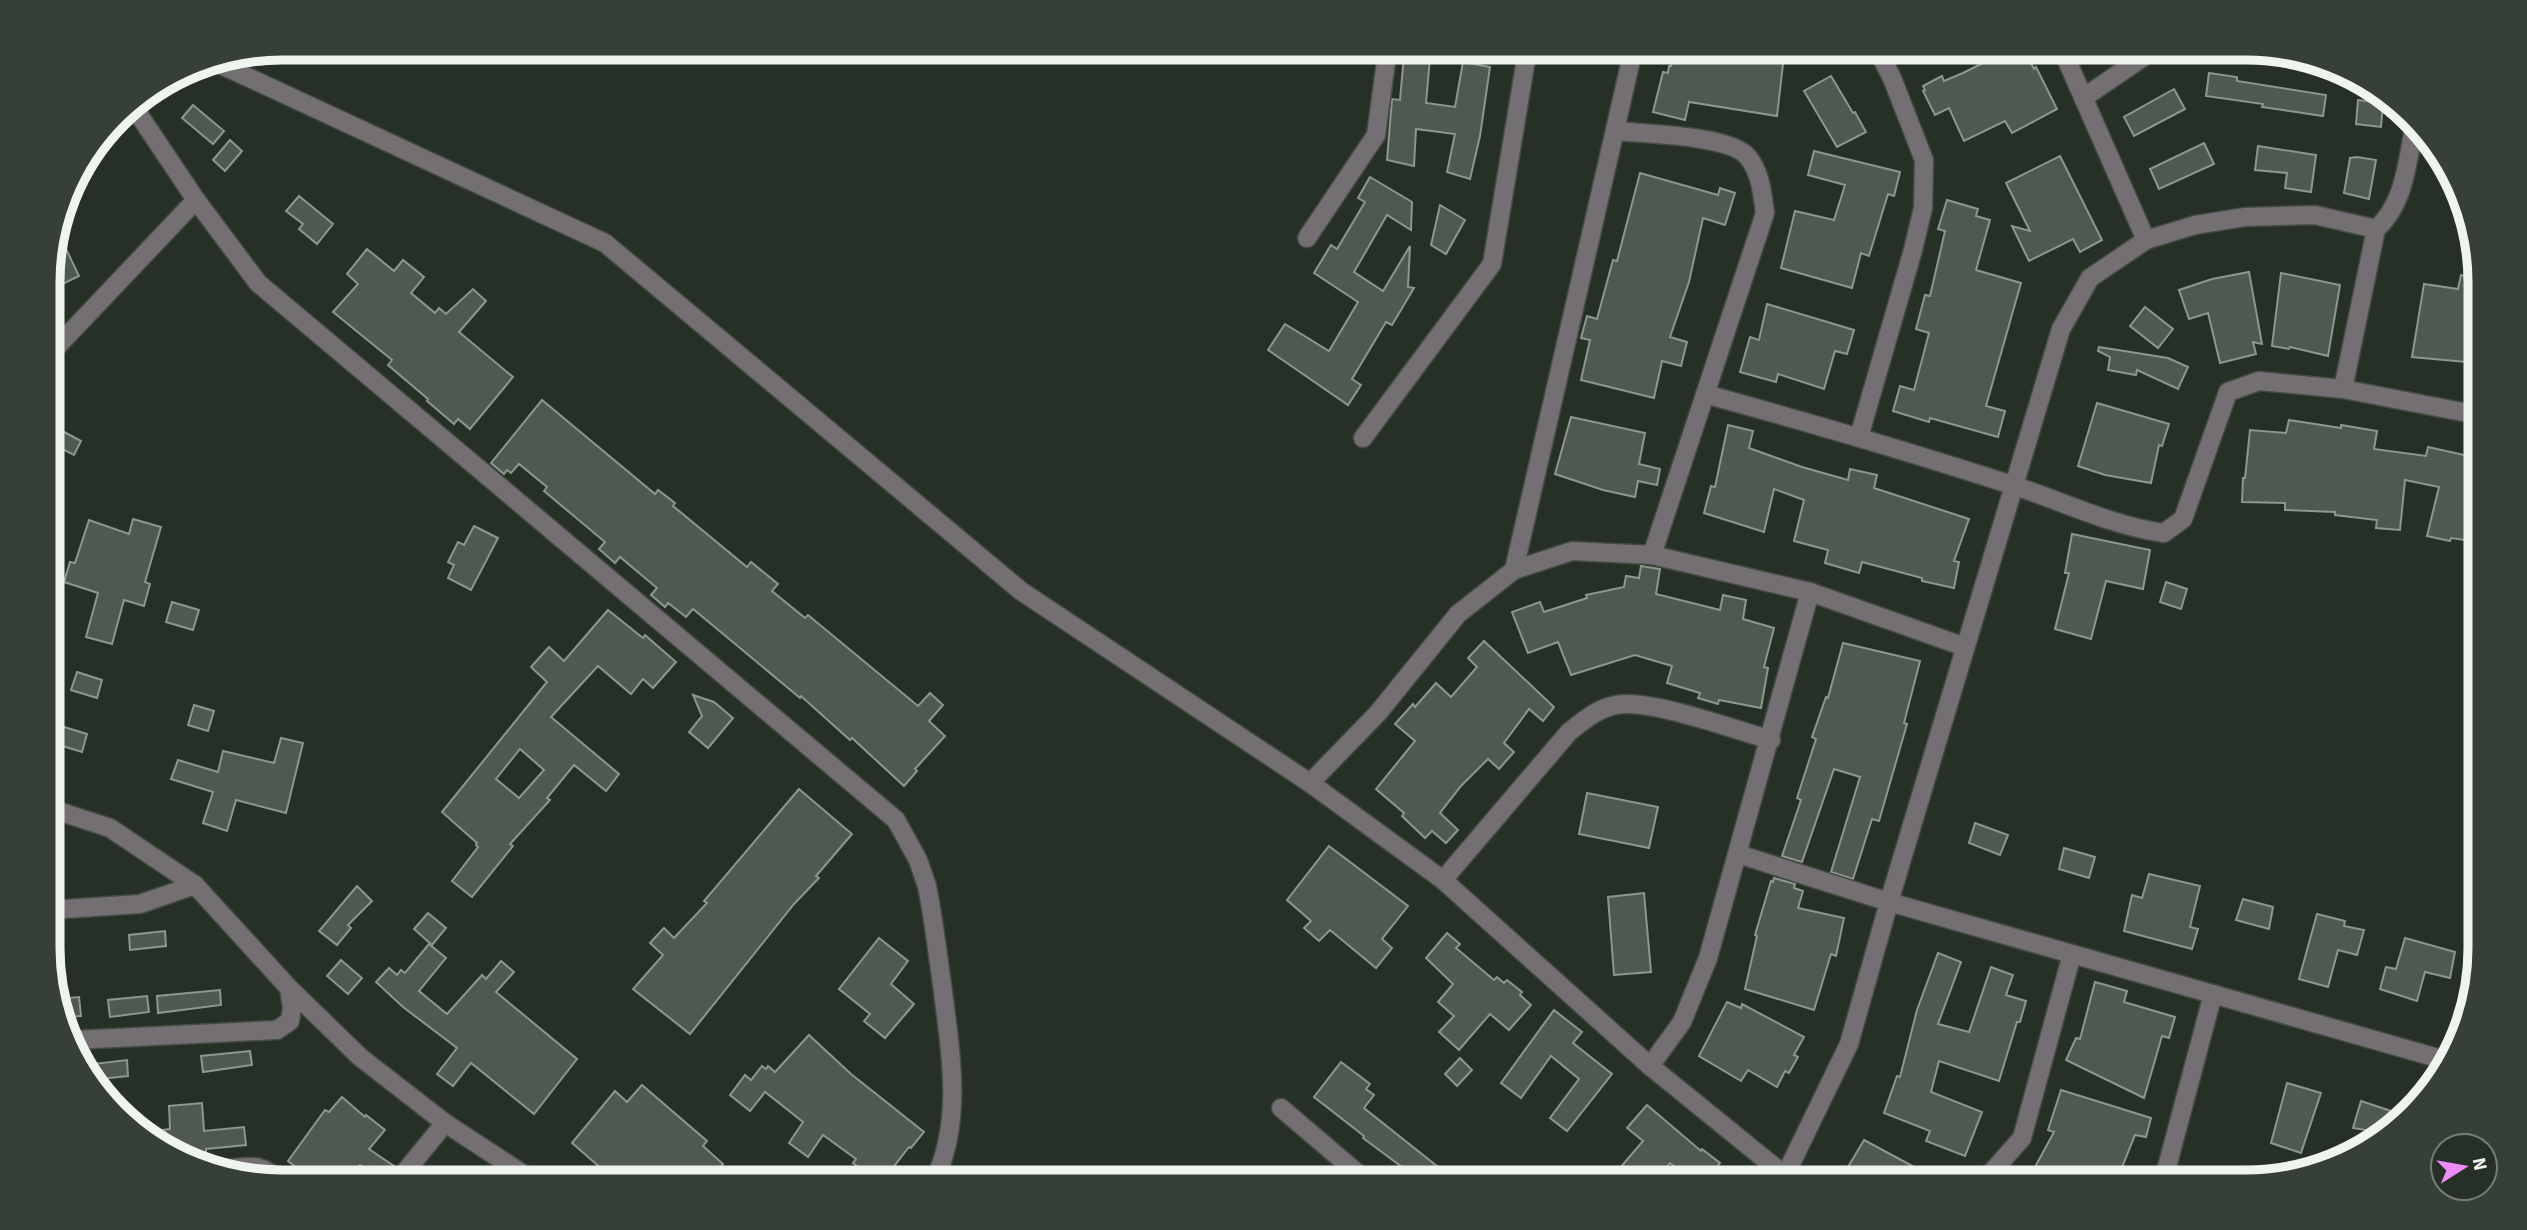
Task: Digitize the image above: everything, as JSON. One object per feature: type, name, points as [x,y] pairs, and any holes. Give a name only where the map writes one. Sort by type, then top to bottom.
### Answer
[{"type":"street","points":[[1307,238],[1376,135],[1386,59]]},
{"type":"street","points":[[1363,438],[1492,264],[1526,59]]},
{"type":"street","points":[[1514,570],[1631,59]]},
{"type":"street","points":[[1859,437],[1923,208],[1924,160],[1882,59]]},
{"type":"street","points":[[2065,59],[2146,240]]},
{"type":"street","points":[[2082,98],[2140,59]]},
{"type":"street","points":[[225,67],[606,243],[1021,591],[1310,783],[1443,880],[1650,1066],[1775,1170]]},
{"type":"street","points":[[138,113],[196,200],[258,283],[896,820],[918,860],[927,886],[952,1065],[952,1118],[940,1171]]},
{"type":"street","points":[[1616,131],[1716,141],[1746,154],[1761,179],[1765,213],[1652,555]]},
{"type":"street","points":[[2343,388],[2376,229],[2388,219],[2399,195],[2412,136]]},
{"type":"street","points":[[60,343],[196,200]]},
{"type":"street","points":[[1791,1170],[1849,1044],[2061,330],[2090,278],[2146,240],[2195,225],[2245,218],[2315,215],[2376,229]]},
{"type":"street","points":[[1704,394],[1859,437],[2014,485],[2141,530],[2164,533],[2183,519],[2228,391],[2259,381],[2343,388],[2468,413]]},
{"type":"street","points":[[1310,783],[1378,713],[1458,614],[1514,570],[1573,551],[1652,555],[1810,592],[1965,647]]},
{"type":"street","points":[[1650,1066],[1682,1022],[1708,958],[1810,592]]},
{"type":"street","points":[[1443,880],[1569,732],[1590,716],[1616,705],[1647,705],[1770,740]]},
{"type":"street","points":[[59,811],[110,828],[195,885],[289,988],[360,1057],[510,1171]]},
{"type":"street","points":[[1738,854],[1889,902],[2438,1058]]},
{"type":"street","points":[[59,909],[140,904],[195,885]]},
{"type":"street","points":[[1994,1170],[2022,1138],[2072,954]]},
{"type":"street","points":[[79,1040],[277,1030],[290,1021],[292,1008],[289,988]]},
{"type":"street","points":[[2168,1170],[2213,994]]},
{"type":"street","points":[[1281,1108],[1354,1170]]},
{"type":"street","points":[[406,1171],[445,1123]]},
{"type":"street","points":[[246,1167],[259,1166],[268,1170]]},
{"type":"building","points":[[1404,59],[1430,59],[1426,103],[1455,107],[1463,62],[1490,67],[1480,136],[1470,179],[1447,172],[1455,134],[1416,129],[1414,166],[1387,160],[1392,99],[1400,100]]},
{"type":"building","points":[[1673,59],[1784,59],[1777,116],[1689,102],[1685,120],[1653,112],[1663,72],[1668,73]]},
{"type":"building","points":[[1991,59],[2029,59],[2034,69],[2036,67],[2057,109],[2012,133],[2005,121],[1964,141],[1949,108],[1935,115],[1923,91],[1923,86],[1942,76],[1944,81]]},
{"type":"building","points":[[2209,73],[2237,77],[2237,81],[2326,95],[2323,116],[2206,96]]},
{"type":"building","points":[[1831,76],[1866,132],[1837,147],[1804,91]]},
{"type":"building","points":[[2174,89],[2185,109],[2134,136],[2124,117]]},
{"type":"building","points":[[2358,100],[2377,102],[2383,107],[2381,127],[2356,124]]},
{"type":"building","points":[[193,105],[224,131],[213,144],[182,118]]},
{"type":"building","points":[[230,140],[242,151],[225,171],[213,160]]},
{"type":"building","points":[[2204,143],[2214,164],[2159,189],[2150,169]]},
{"type":"building","points":[[2258,146],[2316,155],[2311,192],[2285,188],[2287,173],[2255,170]]},
{"type":"building","points":[[1814,151],[1900,172],[1894,196],[1888,194],[1869,256],[1861,253],[1852,288],[1781,268],[1795,211],[1834,220],[1845,185],[1808,175]]},
{"type":"building","points":[[2060,156],[2102,240],[2080,252],[2073,239],[2029,261],[2012,226],[2030,231],[2006,183]]},
{"type":"building","points":[[2350,158],[2376,160],[2369,199],[2344,193]]},
{"type":"building","points":[[1640,173],[1718,195],[1720,188],[1735,193],[1725,225],[1703,218],[1689,282],[1670,337],[1687,342],[1681,366],[1662,361],[1654,398],[1581,380],[1590,340],[1581,338],[1587,316],[1597,319],[1613,260],[1617,261]]},
{"type":"building","points":[[1370,177],[1412,202],[1411,230],[1387,215],[1354,272],[1383,291],[1410,246],[1408,287],[1414,288],[1392,325],[1386,322],[1352,379],[1361,385],[1348,405],[1268,350],[1285,324],[1329,351],[1358,302],[1314,273],[1331,245],[1337,249],[1365,202],[1358,198]]},
{"type":"building","points":[[299,196],[333,224],[317,244],[299,229],[303,224],[286,211]]},
{"type":"building","points":[[1947,200],[1978,209],[1976,216],[1990,220],[1976,270],[2021,283],[1986,406],[2005,411],[1998,437],[1893,411],[1900,386],[1914,390],[1929,333],[1916,329],[1925,295],[1930,296],[1945,231],[1938,229]]},
{"type":"building","points":[[1440,205],[1465,220],[1446,254],[1431,245]]},
{"type":"building","points":[[63,243],[79,276],[60,285]]},
{"type":"building","points":[[367,249],[394,271],[403,260],[424,277],[411,293],[435,313],[439,308],[446,314],[473,289],[486,301],[459,332],[513,377],[470,429],[458,419],[454,424],[427,401],[428,399],[388,365],[392,360],[333,312],[358,284],[347,274]]},
{"type":"building","points":[[2249,272],[2262,344],[2253,342],[2256,354],[2220,363],[2208,313],[2189,319],[2179,290],[2212,279]]},
{"type":"building","points":[[2281,273],[2340,285],[2328,356],[2290,347],[2272,346]]},
{"type":"building","points":[[2461,275],[2468,277],[2468,362],[2412,357],[2424,284],[2458,289]]},
{"type":"building","points":[[1767,304],[1854,330],[1847,354],[1835,351],[1824,389],[1778,374],[1776,382],[1740,372],[1750,337],[1759,340]]},
{"type":"building","points":[[2145,307],[2173,329],[2158,348],[2130,326]]},
{"type":"building","points":[[2099,347],[2168,358],[2188,367],[2178,389],[2137,370],[2136,375],[2108,370],[2110,357],[2098,351]]},
{"type":"building","points":[[542,400],[655,494],[658,490],[675,503],[673,506],[747,567],[751,562],[778,584],[772,591],[805,618],[808,615],[918,706],[930,693],[943,705],[929,721],[945,736],[915,769],[917,771],[904,786],[852,738],[850,740],[801,696],[800,698],[693,609],[686,617],[668,603],[665,607],[651,595],[657,588],[620,557],[615,563],[599,549],[605,542],[544,491],[547,487],[519,464],[511,473],[507,470],[504,474],[491,463]]},
{"type":"building","points":[[2097,403],[2169,424],[2162,446],[2159,445],[2151,483],[2105,475],[2078,466]]},
{"type":"building","points":[[1571,417],[1645,433],[1639,464],[1660,469],[1657,485],[1638,481],[1635,497],[1603,490],[1555,474]]},
{"type":"building","points":[[2289,420],[2341,428],[2341,425],[2377,431],[2374,449],[2426,456],[2428,447],[2468,456],[2468,540],[2451,538],[2450,541],[2427,536],[2439,487],[2405,480],[2400,530],[2376,528],[2377,520],[2335,515],[2335,512],[2285,510],[2285,503],[2242,502],[2250,430],[2286,433]]},
{"type":"building","points":[[1728,425],[1753,431],[1749,448],[1848,480],[1850,469],[1877,475],[1874,488],[1969,519],[1954,561],[1959,562],[1954,588],[1862,562],[1859,573],[1825,563],[1828,550],[1794,541],[1804,500],[1774,489],[1764,532],[1704,513],[1711,486],[1715,487]]},
{"type":"building","points":[[60,430],[81,441],[74,455],[60,448]]},
{"type":"building","points":[[133,519],[161,527],[145,582],[150,584],[144,606],[124,600],[112,644],[86,637],[98,593],[64,582],[70,562],[75,563],[89,520],[129,534]]},
{"type":"building","points":[[474,526],[498,538],[471,590],[448,578],[454,565],[448,562],[458,542],[464,545]]},
{"type":"building","points":[[2072,534],[2150,550],[2143,589],[2106,581],[2091,639],[2055,629],[2069,573],[2065,573]]},
{"type":"building","points":[[1641,566],[1660,569],[1656,594],[1720,610],[1723,595],[1746,600],[1743,619],[1774,628],[1764,667],[1768,668],[1761,708],[1719,700],[1718,704],[1698,698],[1700,693],[1667,683],[1672,666],[1635,655],[1571,675],[1558,642],[1528,653],[1512,612],[1540,602],[1544,612],[1587,598],[1586,595],[1624,587],[1626,576],[1639,578]]},
{"type":"building","points":[[2166,582],[2187,589],[2181,609],[2160,602]]},
{"type":"building","points":[[172,602],[199,610],[193,630],[166,622]]},
{"type":"building","points":[[608,610],[643,638],[645,635],[676,662],[653,688],[643,679],[631,694],[598,666],[551,717],[619,774],[606,791],[574,765],[547,798],[550,800],[510,844],[513,846],[472,897],[452,881],[478,847],[477,843],[442,812],[547,682],[531,667],[549,647],[564,661]],"holes":[[[520,749],[544,770],[519,798],[496,779]]]},
{"type":"building","points":[[1484,641],[1554,707],[1543,721],[1529,709],[1504,743],[1514,752],[1499,769],[1488,759],[1461,786],[1440,813],[1458,830],[1446,843],[1432,831],[1425,838],[1402,816],[1404,813],[1376,789],[1415,741],[1395,724],[1413,704],[1415,707],[1436,683],[1451,697],[1477,667],[1468,658]]},
{"type":"building","points":[[1843,643],[1920,661],[1904,723],[1907,724],[1879,821],[1872,819],[1853,879],[1831,872],[1860,777],[1834,769],[1802,862],[1782,856],[1801,800],[1797,798],[1816,739],[1812,737],[1826,697],[1828,698]]},
{"type":"building","points":[[77,672],[102,680],[97,698],[71,690]]},
{"type":"building","points":[[693,695],[714,702],[733,718],[708,748],[689,732],[702,716]]},
{"type":"building","points":[[194,705],[214,711],[208,731],[188,725]]},
{"type":"building","points":[[61,726],[87,734],[82,752],[59,745]]},
{"type":"building","points":[[281,738],[303,743],[286,813],[236,800],[227,831],[203,823],[213,792],[171,779],[178,760],[218,772],[223,751],[274,763]]},
{"type":"building","points":[[799,789],[852,834],[690,1034],[633,989],[663,955],[650,943],[664,928],[674,938],[707,903],[704,901]]},
{"type":"building","points":[[1587,793],[1658,807],[1649,848],[1579,834]]},
{"type":"building","points":[[1975,823],[2008,835],[2000,855],[1969,843]]},
{"type":"building","points":[[1329,846],[1408,906],[1382,939],[1392,948],[1376,968],[1330,930],[1319,941],[1304,928],[1311,921],[1287,900]]},
{"type":"building","points":[[2064,848],[2095,857],[2089,878],[2059,869]]},
{"type":"building","points":[[2149,874],[2200,886],[2190,927],[2198,929],[2192,949],[2124,931],[2132,895],[2142,898]]},
{"type":"building","points":[[1774,878],[1795,884],[1794,888],[1803,891],[1798,908],[1844,918],[1836,956],[1831,954],[1814,1010],[1745,989],[1757,936],[1755,935]]},
{"type":"building","points":[[357,886],[372,901],[348,925],[351,928],[337,945],[319,931]]},
{"type":"building","points":[[1644,893],[1651,972],[1614,975],[1608,897]]},
{"type":"building","points":[[2243,899],[2273,907],[2269,929],[2236,920]]},
{"type":"building","points":[[428,913],[446,928],[432,945],[414,929]]},
{"type":"building","points":[[2317,914],[2345,921],[2344,926],[2364,930],[2357,955],[2338,950],[2328,987],[2299,979]]},
{"type":"building","points":[[165,931],[166,946],[130,950],[129,935]]},
{"type":"building","points":[[1447,933],[1460,944],[1456,948],[1494,980],[1497,977],[1504,983],[1507,980],[1522,992],[1520,995],[1531,1005],[1509,1030],[1490,1014],[1459,1050],[1439,1032],[1454,1016],[1438,1002],[1453,984],[1426,958]]},
{"type":"building","points":[[879,938],[908,961],[891,984],[914,1004],[885,1038],[864,1021],[870,1014],[839,989]]},
{"type":"building","points":[[2405,938],[2455,952],[2450,978],[2425,972],[2417,1001],[2380,989],[2386,967],[2396,969]]},
{"type":"building","points":[[429,944],[446,958],[419,991],[447,1014],[482,975],[486,979],[501,961],[514,972],[496,992],[577,1059],[534,1114],[471,1063],[453,1086],[437,1074],[457,1048],[403,1007],[376,982],[389,968],[397,975],[401,970],[405,973]]},
{"type":"building","points":[[1938,953],[1961,962],[1938,1024],[1969,1032],[1991,967],[2013,975],[2006,995],[2026,1001],[1999,1081],[1939,1061],[1931,1092],[1982,1112],[1965,1156],[1926,1141],[1930,1131],[1884,1113],[1897,1076],[1900,1077],[1917,1010]]},
{"type":"building","points":[[341,960],[362,978],[348,994],[327,976]]},
{"type":"building","points":[[2095,982],[2127,991],[2124,1002],[2175,1017],[2169,1038],[2162,1036],[2144,1098],[2066,1060],[2076,1038],[2080,1039]]},
{"type":"building","points":[[220,990],[221,1005],[158,1013],[157,996]]},
{"type":"building","points":[[147,996],[149,1012],[110,1017],[108,1000]]},
{"type":"building","points":[[79,997],[81,1016],[71,1017],[65,998]]},
{"type":"building","points":[[1727,1002],[1741,1008],[1742,1004],[1804,1037],[1794,1055],[1798,1057],[1789,1073],[1785,1071],[1777,1087],[1748,1070],[1741,1081],[1699,1056]]},
{"type":"building","points":[[1554,1010],[1582,1032],[1573,1043],[1612,1074],[1567,1131],[1550,1118],[1579,1079],[1551,1056],[1521,1098],[1501,1083]]},
{"type":"building","points":[[809,1035],[851,1074],[924,1132],[891,1171],[863,1171],[853,1163],[856,1159],[823,1135],[808,1157],[789,1143],[803,1122],[765,1092],[750,1111],[730,1095],[745,1075],[751,1080],[762,1066],[766,1069],[768,1066],[775,1072]]},
{"type":"building","points":[[250,1051],[252,1065],[203,1072],[201,1056]]},
{"type":"building","points":[[1460,1058],[1472,1070],[1457,1086],[1445,1074]]},
{"type":"building","points":[[127,1060],[128,1076],[102,1079],[92,1064]]},
{"type":"building","points":[[1341,1062],[1370,1084],[1366,1089],[1374,1095],[1364,1108],[1442,1170],[1406,1170],[1314,1097]]},
{"type":"building","points":[[2287,1083],[2321,1093],[2301,1153],[2271,1143]]},
{"type":"building","points":[[642,1085],[707,1141],[703,1146],[723,1164],[717,1171],[604,1171],[572,1143],[615,1091],[627,1102]]},
{"type":"building","points":[[2061,1090],[2151,1118],[2146,1137],[2135,1135],[2121,1170],[2041,1170],[2035,1167],[2054,1132],[2048,1130]]},
{"type":"building","points":[[342,1097],[385,1130],[369,1149],[394,1166],[391,1171],[368,1171],[360,1165],[355,1171],[301,1171],[288,1161],[325,1110],[329,1112]]},
{"type":"building","points":[[2361,1101],[2391,1111],[2390,1116],[2372,1131],[2353,1128]]},
{"type":"building","points":[[202,1103],[204,1131],[244,1127],[246,1145],[206,1149],[206,1153],[196,1154],[171,1141],[155,1131],[170,1129],[169,1106]]},
{"type":"building","points":[[1647,1105],[1701,1151],[1702,1149],[1720,1163],[1717,1167],[1722,1170],[1680,1170],[1670,1163],[1664,1170],[1618,1170],[1643,1141],[1627,1128]]},
{"type":"building","points":[[1864,1140],[1920,1170],[1846,1170]]}]
